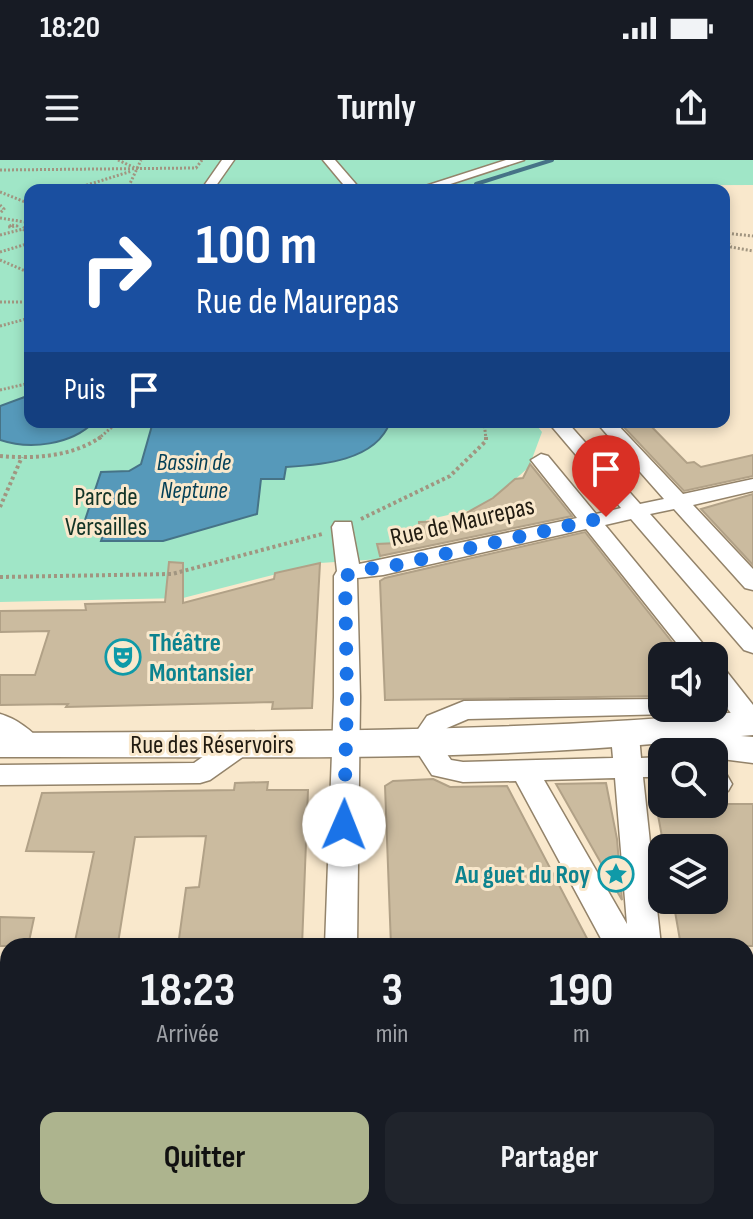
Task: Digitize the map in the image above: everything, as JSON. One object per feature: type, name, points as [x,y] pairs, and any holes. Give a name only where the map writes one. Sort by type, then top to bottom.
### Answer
[{"type":"main road","name":"Rue des Réservoirs","points":[[728,720],[753,723]]},
{"type":"main road","name":"Rue des Réservoirs","points":[[626,752],[666,722]]},
{"type":"main road","name":"Rue des Réservoirs","points":[[9,737],[241,744],[424,741],[626,752],[753,750]]},
{"type":"street","points":[[211,184],[228,160]]},
{"type":"street","points":[[329,160],[350,184]]},
{"type":"street","points":[[439,184],[518,160]]},
{"type":"street","points":[[562,428],[753,645]]},
{"type":"street","points":[[610,428],[753,583]]},
{"type":"street","points":[[541,460],[689,642]]},
{"type":"street","name":"Rue de Maurepas","points":[[349,572],[383,568],[753,485]]},
{"type":"street","points":[[341,938],[345,576],[349,572],[343,527]]},
{"type":"street","points":[[728,691],[753,723]]},
{"type":"street","points":[[424,741],[437,722],[464,710],[648,714]]},
{"type":"street","name":"Rue des Réservoirs","points":[[424,741],[442,768],[463,772],[525,771],[626,752],[648,761]]},
{"type":"street","points":[[0,775],[200,773],[241,744]]},
{"type":"street","points":[[626,752],[644,938]]},
{"type":"street","points":[[525,771],[618,938]]},
{"type":"path","points":[[118,160],[137,169]]},
{"type":"path","points":[[130,184],[141,160]]},
{"type":"path","points":[[0,170],[196,168],[202,160]]},
{"type":"path","points":[[94,184],[137,169]]},
{"type":"path","points":[[0,192],[24,202]]},
{"type":"path","points":[[0,205],[4,209],[0,216],[24,221]]},
{"type":"path","points":[[0,226],[8,227]]},
{"type":"path","points":[[0,235],[23,229]]},
{"type":"path","points":[[730,235],[753,236]]},
{"type":"path","points":[[0,252],[24,245]]},
{"type":"path","points":[[731,247],[753,251]]},
{"type":"path","points":[[0,260],[24,270]]},
{"type":"path","points":[[0,302],[24,302]]},
{"type":"path","points":[[0,326],[24,320]]},
{"type":"path","points":[[0,390],[24,384]]},
{"type":"path","points":[[0,456],[56,454],[87,445],[112,428]]},
{"type":"path","points":[[0,577],[172,574],[343,527],[450,476],[486,441],[485,428]]},
{"type":"path","points":[[0,507],[22,457]]},
{"type":"green space","name":"Parc de Versailles","points":[[0,160],[753,160],[753,185],[24,184],[24,428],[539,428],[542,432],[529,467],[490,502],[479,508],[426,520],[421,542],[378,544],[381,559],[320,563],[183,598],[0,602]]},
{"type":"water","points":[[24,397],[24,428],[87,428],[74,436],[37,445],[0,440],[0,406]]},
{"type":"water","name":"Bassin de Neptune","points":[[151,428],[387,428],[373,445],[360,453],[331,462],[286,467],[284,479],[261,479],[257,514],[163,541],[101,541],[105,529],[82,529],[101,472],[129,471],[141,464]]},
{"type":"building","points":[[625,428],[653,428],[687,463],[694,462],[701,467],[753,455],[753,476],[684,491]]},
{"type":"building","points":[[530,464],[572,516],[380,556],[377,544],[420,542],[419,522],[452,521],[493,498],[515,479],[523,478]]},
{"type":"building","points":[[753,494],[753,565],[701,509]]},
{"type":"building","points":[[585,532],[672,642],[648,642],[648,696],[385,700],[380,581]]},
{"type":"building","points":[[169,562],[183,563],[183,603],[274,579],[275,573],[320,563],[312,708],[272,709],[273,702],[66,707],[68,704],[0,705],[0,675],[35,675],[49,631],[0,632],[0,611],[86,610],[85,604],[165,602]]},
{"type":"building","points":[[433,779],[450,787],[507,786],[587,938],[391,938],[385,786],[393,781]]},
{"type":"building","points":[[268,782],[267,790],[308,790],[302,938],[179,938],[186,888],[199,887],[206,836],[135,837],[119,938],[76,938],[94,852],[26,851],[42,793],[234,790],[235,783]]},
{"type":"building","points":[[606,783],[617,839],[622,900],[556,784]]},
{"type":"building","points":[[728,804],[753,804],[753,938],[680,938],[675,914],[728,914],[728,834],[661,834],[659,818],[728,818]]},
{"type":"building","points":[[0,917],[34,918],[30,938],[0,938]]},
{"type":"waterway","points":[[476,184],[552,160]]},
{"type":"place","name":"Théâtre Montansier","points":[[123,657]]},
{"type":"place","name":"Au guet du Roy","points":[[616,874]]},
{"type":"route","points":[[344,825],[347,697],[345,576],[362,569],[383,568],[606,517]]}]
